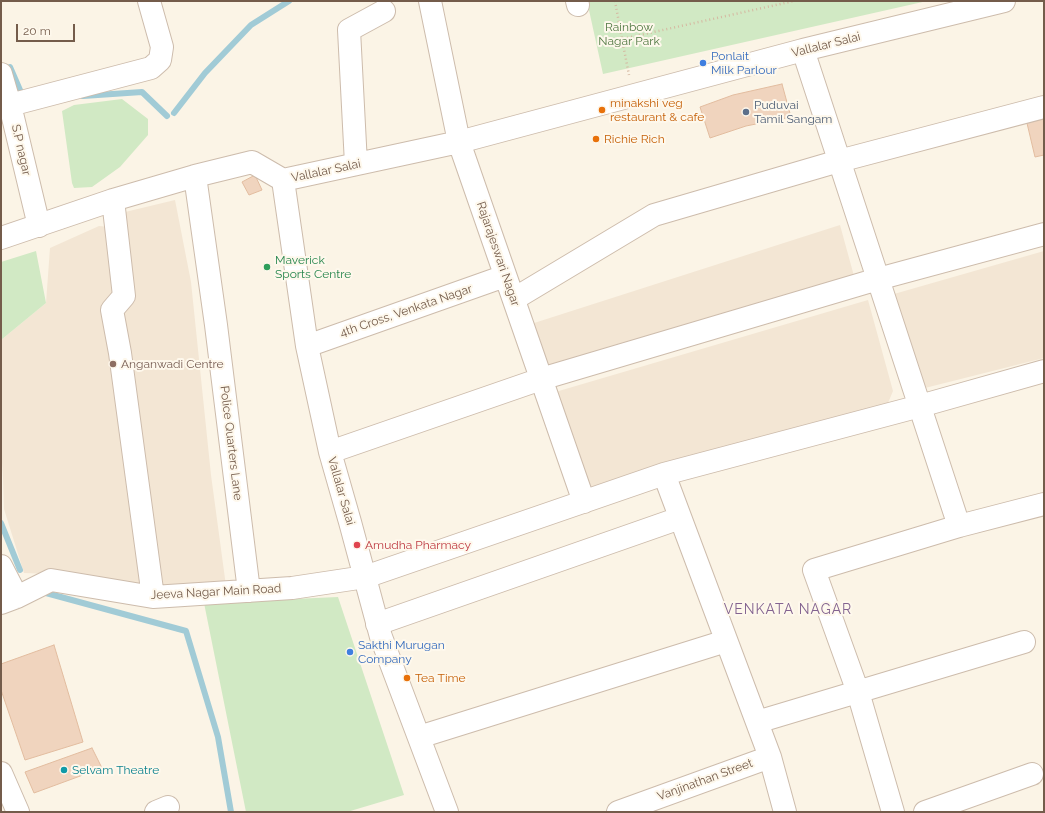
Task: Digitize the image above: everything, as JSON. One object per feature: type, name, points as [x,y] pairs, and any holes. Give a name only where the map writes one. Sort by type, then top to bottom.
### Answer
[{"type":"street","points":[[10,105],[151,68],[160,60],[162,47],[149,1]]},
{"type":"street","name":"Rajarajeswari Nagar","points":[[430,1],[459,142],[584,502]]},
{"type":"street","name":"Vallalar Salai","points":[[447,812],[381,637],[330,452],[307,346],[283,180],[459,142],[803,50],[1004,1]]},
{"type":"street","points":[[356,164],[349,30],[384,10]]},
{"type":"street","points":[[803,50],[960,526]]},
{"type":"street","name":"S.P nagar","points":[[1,74],[10,105],[39,226]]},
{"type":"street","points":[[514,299],[654,215],[839,161],[1044,106]]},
{"type":"street","points":[[1,238],[113,200],[195,176],[252,162],[283,180]]},
{"type":"street","name":"Police Quarters Lane","points":[[195,176],[216,325],[249,591]]},
{"type":"street","points":[[113,200],[124,296],[112,310],[120,353],[153,597]]},
{"type":"street","points":[[330,452],[541,378],[878,279],[1044,234]]},
{"type":"street","name":"4th Cross, Venkata Nagar","points":[[307,346],[505,276]]},
{"type":"street","name":"Jeeva Nagar Main Road","points":[[9,600],[52,580],[153,597],[292,588],[365,577],[664,474],[920,406],[1044,371]]},
{"type":"street","points":[[664,474],[770,757],[785,812]]},
{"type":"street","points":[[893,812],[858,692],[814,570],[960,526],[1044,504]]},
{"type":"street","points":[[378,624],[680,518]]},
{"type":"street","points":[[1,566],[9,600]]},
{"type":"street","points":[[419,737],[726,641]]},
{"type":"street","points":[[757,722],[1024,642]]},
{"type":"street","name":"Vanjinathan Street","points":[[618,812],[770,757]]},
{"type":"street","points":[[1,773],[15,811]]},
{"type":"street","points":[[925,812],[1032,774]]},
{"type":"path","points":[[614,1],[633,95]]},
{"type":"path","points":[[781,1],[786,3]]},
{"type":"path","points":[[622,38],[794,1]]},
{"type":"shaded area","points":[[175,200],[191,282],[211,475],[226,586],[158,588],[119,308],[121,213]]},
{"type":"shaded area","points":[[840,225],[854,276],[543,368],[531,324]]},
{"type":"shaded area","points":[[99,226],[110,227],[146,591],[50,574],[24,573],[4,509],[1,447],[1,340],[46,303],[50,248]]},
{"type":"shaded area","points":[[1044,251],[1044,358],[925,388],[894,294]]},
{"type":"shaded area","points":[[868,300],[893,391],[888,403],[586,491],[552,393]]},
{"type":"green space","name":"Rainbow Nagar Park","points":[[587,1],[927,1],[603,74]]},
{"type":"green space","points":[[122,99],[148,119],[148,135],[120,167],[92,187],[74,188],[72,183],[62,111],[74,105]]},
{"type":"green space","points":[[36,251],[46,303],[1,340],[1,262]]},
{"type":"green space","points":[[338,597],[404,795],[347,812],[246,812],[204,603]]},
{"type":"building","name":"Puduvai Tamil Sangam","points":[[782,84],[791,117],[746,126],[710,138],[700,107],[733,95]]},
{"type":"building","points":[[1044,114],[1044,155],[1035,157],[1026,119]]},
{"type":"building","points":[[255,175],[262,190],[249,195],[242,182]]},
{"type":"building","points":[[54,645],[83,742],[25,760],[1,690],[1,664]]},
{"type":"building","name":"Selvam Theatre","points":[[92,748],[102,768],[34,793],[25,772]]},
{"type":"waterway","points":[[174,113],[205,73],[251,25],[289,1]]},
{"type":"waterway","points":[[10,67],[23,97]]},
{"type":"waterway","points":[[83,96],[142,92],[167,116]]},
{"type":"waterway","points":[[1,523],[20,570]]},
{"type":"waterway","points":[[46,593],[186,631],[218,737],[231,812]]},
{"type":"place","name":"Ponlait Milk Parlour","points":[[703,63]]},
{"type":"place","name":"minakshi veg restaurant & cafe","points":[[602,110]]},
{"type":"place","name":"Puduvai Tamil Sangam","points":[[746,112]]},
{"type":"place","name":"Richie Rich","points":[[596,139]]},
{"type":"place","name":"Maverick Sports Centre","points":[[267,267]]},
{"type":"place","name":"Anganwadi Centre","points":[[113,364]]},
{"type":"place","name":"Amudha Pharmacy","points":[[357,545]]},
{"type":"place","name":"Sakthi Murugan Company","points":[[350,652]]},
{"type":"place","name":"Tea Time","points":[[407,678]]},
{"type":"place","name":"Selvam Theatre","points":[[64,770]]},
{"type":"district","name":"VENKATA NAGAR","points":[[788,610]]}]
